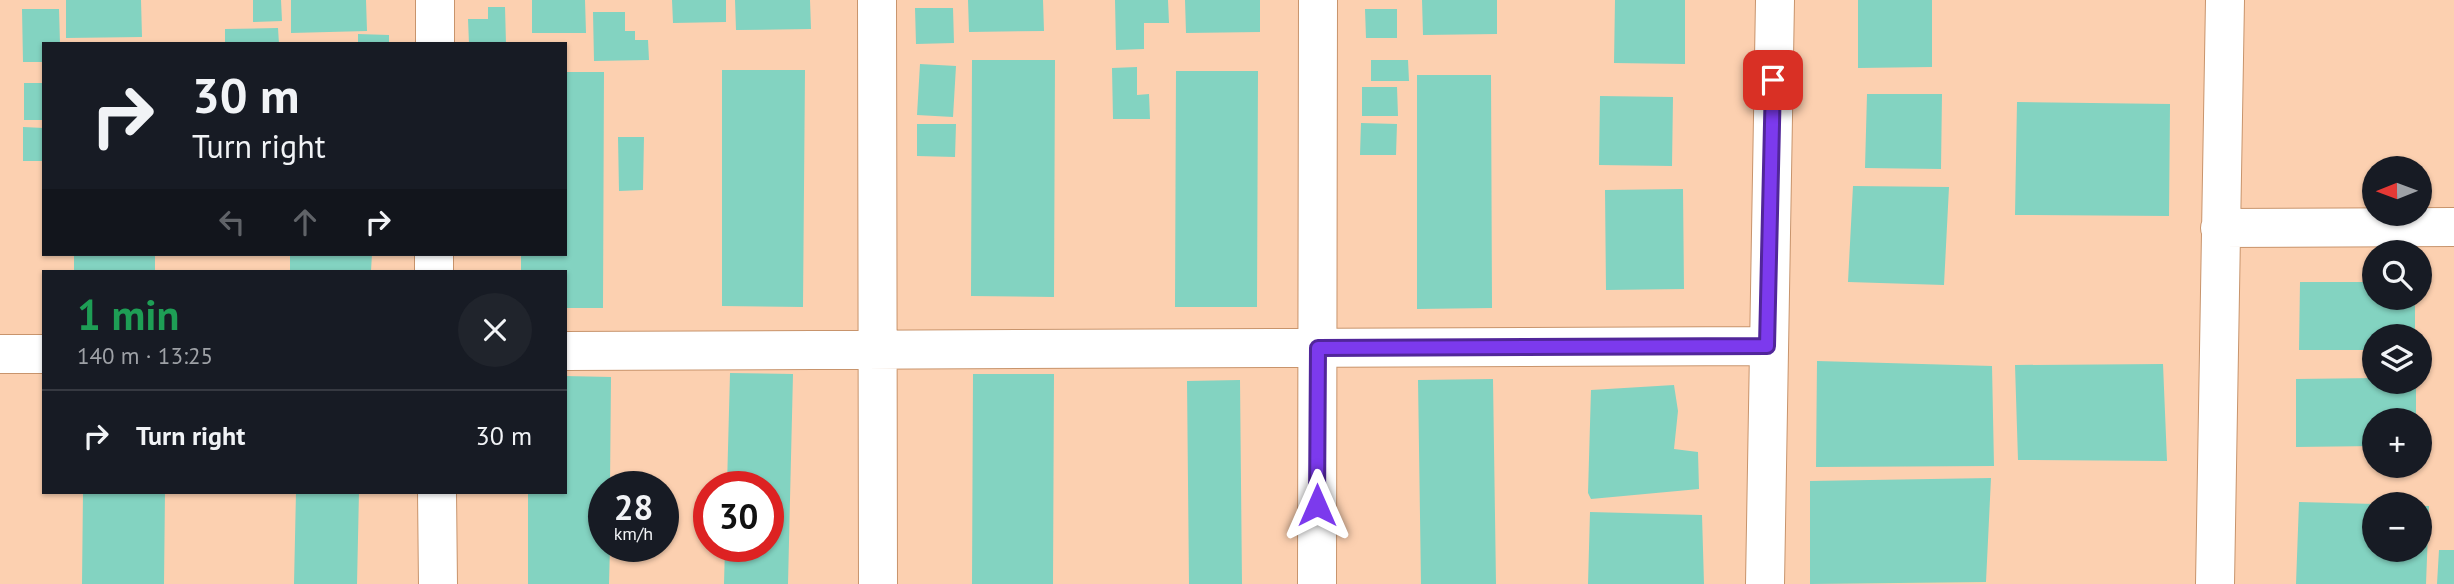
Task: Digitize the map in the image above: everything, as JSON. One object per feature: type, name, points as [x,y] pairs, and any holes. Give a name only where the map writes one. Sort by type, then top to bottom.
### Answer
[{"type":"street","points":[[435,0],[435,42]]},
{"type":"street","points":[[877,0],[878,584]]},
{"type":"street","points":[[1317,584],[1318,0]]},
{"type":"street","points":[[1765,584],[1775,0]]},
{"type":"street","points":[[2215,584],[2225,0]]},
{"type":"street","points":[[2220,228],[2454,227]]},
{"type":"street","points":[[567,352],[1767,346]]},
{"type":"street","points":[[0,354],[42,354]]},
{"type":"street","points":[[437,494],[438,584]]},
{"type":"building","points":[[66,0],[141,0],[142,37],[66,38]]},
{"type":"building","points":[[253,0],[281,0],[282,21],[253,22]]},
{"type":"building","points":[[291,0],[366,0],[367,31],[291,33]]},
{"type":"building","points":[[532,0],[585,0],[586,33],[532,33]]},
{"type":"building","points":[[672,0],[726,0],[726,22],[673,23]]},
{"type":"building","points":[[735,0],[810,0],[811,29],[736,30]]},
{"type":"building","points":[[968,0],[1043,0],[1044,31],[969,32]]},
{"type":"building","points":[[1115,0],[1168,0],[1169,23],[1144,23],[1144,49],[1116,50]]},
{"type":"building","points":[[1185,0],[1260,0],[1260,32],[1186,33]]},
{"type":"building","points":[[1422,0],[1497,0],[1497,34],[1423,35]]},
{"type":"building","points":[[1615,0],[1685,0],[1685,64],[1614,63]]},
{"type":"building","points":[[1858,0],[1932,0],[1932,67],[1858,68]]},
{"type":"building","points":[[488,7],[505,7],[506,42],[469,42],[468,19],[488,19]]},
{"type":"building","points":[[915,8],[953,8],[954,43],[916,44]]},
{"type":"building","points":[[22,9],[59,9],[60,42],[42,42],[42,62],[23,62]]},
{"type":"building","points":[[1365,9],[1397,9],[1397,38],[1366,38]]},
{"type":"building","points":[[593,12],[625,12],[625,31],[635,31],[635,40],[648,40],[649,60],[594,61]]},
{"type":"building","points":[[278,28],[279,42],[225,42],[225,29]]},
{"type":"building","points":[[358,34],[389,35],[389,42],[358,42]]},
{"type":"building","points":[[972,60],[1055,60],[1054,297],[971,296]]},
{"type":"building","points":[[1371,60],[1408,60],[1409,81],[1371,81]]},
{"type":"building","points":[[920,64],[956,66],[953,117],[917,115]]},
{"type":"building","points":[[1137,67],[1137,95],[1149,94],[1150,119],[1113,119],[1112,68]]},
{"type":"building","points":[[722,70],[805,70],[803,307],[722,306]]},
{"type":"building","points":[[1176,71],[1258,71],[1257,307],[1175,307]]},
{"type":"building","points":[[567,72],[604,72],[603,308],[567,308],[567,270],[521,270],[521,256],[567,256]]},
{"type":"building","points":[[1417,75],[1491,75],[1492,308],[1417,309]]},
{"type":"building","points":[[24,83],[42,83],[42,120],[24,120]]},
{"type":"building","points":[[1362,87],[1397,87],[1398,116],[1362,116]]},
{"type":"building","points":[[1867,94],[1942,94],[1941,169],[1865,168]]},
{"type":"building","points":[[1600,96],[1673,97],[1672,166],[1599,165]]},
{"type":"building","points":[[2017,102],[2170,104],[2169,216],[2015,215]]},
{"type":"building","points":[[1361,123],[1397,124],[1396,155],[1360,155]]},
{"type":"building","points":[[917,124],[956,124],[955,157],[917,156]]},
{"type":"building","points":[[23,127],[42,128],[42,161],[23,161]]},
{"type":"building","points":[[618,137],[644,137],[643,190],[619,191]]},
{"type":"building","points":[[1853,186],[1949,187],[1944,285],[1848,282]]},
{"type":"building","points":[[1683,189],[1684,289],[1606,290],[1605,190]]},
{"type":"building","points":[[74,256],[155,256],[155,270],[74,270]]},
{"type":"building","points":[[290,256],[372,256],[371,270],[290,270]]},
{"type":"building","points":[[2300,282],[2362,282],[2362,310],[2415,310],[2415,324],[2362,324],[2362,350],[2299,350]]},
{"type":"building","points":[[1817,361],[1992,366],[1994,466],[1816,467]]},
{"type":"building","points":[[2163,364],[2167,461],[2018,460],[2015,365]]},
{"type":"building","points":[[730,373],[793,374],[788,584],[724,584],[725,562],[784,562],[784,471],[727,471]]},
{"type":"building","points":[[973,374],[1054,374],[1053,584],[972,584]]},
{"type":"building","points":[[567,376],[611,377],[610,471],[588,471],[588,562],[610,562],[609,584],[528,584],[528,494],[567,494]]},
{"type":"building","points":[[2362,378],[2362,394],[2416,394],[2416,408],[2362,408],[2362,446],[2296,447],[2296,379]]},
{"type":"building","points":[[1493,379],[1496,584],[1421,584],[1418,380]]},
{"type":"building","points":[[1240,380],[1242,584],[1189,584],[1187,381]]},
{"type":"building","points":[[1674,385],[1678,411],[1674,449],[1698,452],[1699,489],[1591,499],[1588,493],[1591,390]]},
{"type":"building","points":[[1991,478],[1986,582],[1810,584],[1810,481]]},
{"type":"building","points":[[83,494],[165,494],[164,584],[82,584]]},
{"type":"building","points":[[296,494],[359,494],[357,584],[294,584]]},
{"type":"building","points":[[2299,502],[2362,504],[2362,562],[2427,562],[2426,584],[2296,584]]},
{"type":"building","points":[[1590,512],[1702,515],[1704,584],[1588,584]]},
{"type":"building","points":[[2439,550],[2454,550],[2454,584],[2437,584]]},
{"type":"route","points":[[1317,505],[1318,348],[1767,346],[1773,80]]}]
